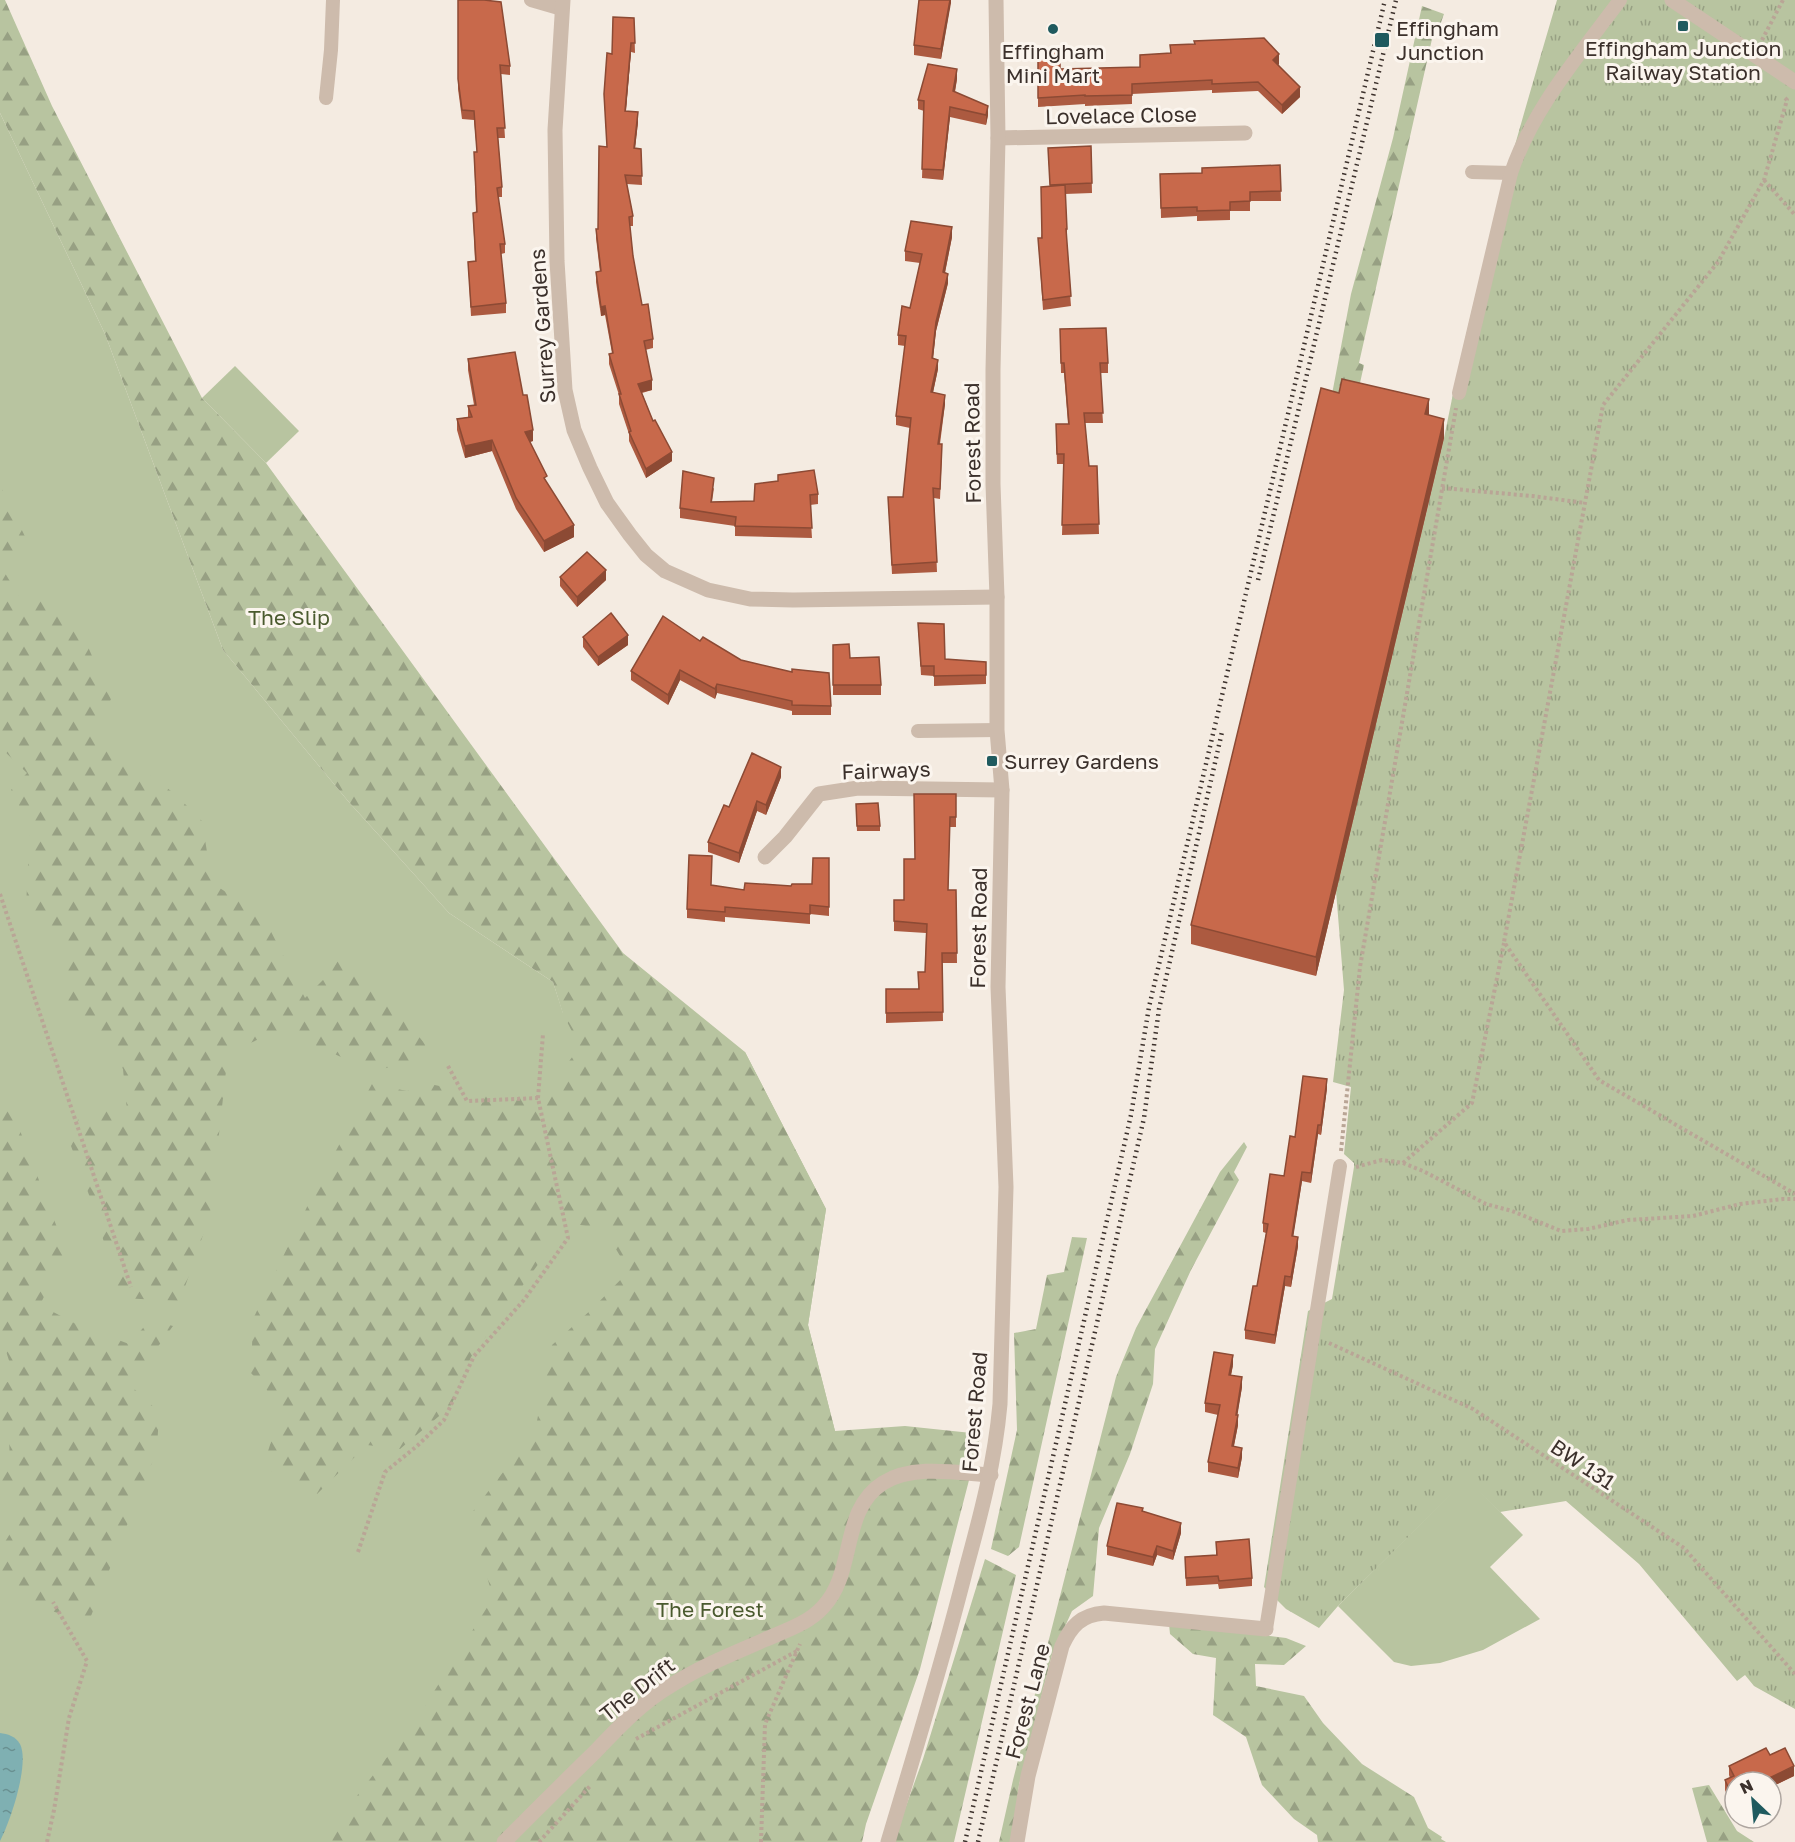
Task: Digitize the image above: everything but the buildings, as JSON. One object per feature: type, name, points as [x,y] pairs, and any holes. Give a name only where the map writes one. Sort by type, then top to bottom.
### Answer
[{"type":"street","name":"Forest Road","points":[[888,1842],[942,1665],[991,1475],[1000,1404],[1006,1186],[998,987],[1002,790],[997,730],[997,597],[993,484],[998,138],[996,0]]},
{"type":"street","points":[[1672,0],[1795,82]]},
{"type":"street","name":"Surrey Gardens","points":[[563,4],[555,130],[557,261],[565,390],[574,430],[590,468],[607,502],[630,535],[646,555],[665,571],[708,590],[750,599],[997,597]]},
{"type":"street","name":"Lovelace Close","points":[[998,138],[1245,133]]},
{"type":"street","name":"Fairways","points":[[765,857],[786,837],[819,795],[858,788],[1002,790]]},
{"type":"street","name":"The Drift","points":[[504,1842],[633,1713],[668,1686],[704,1666],[811,1618],[833,1596],[854,1524],[864,1501],[883,1483],[904,1474],[929,1472],[991,1475]]},
{"type":"street","name":"Forest Lane","points":[[1017,1842],[1028,1776],[1062,1646],[1068,1632],[1081,1619],[1092,1614],[1104,1613],[1266,1629]]},
{"type":"lane","points":[[326,98],[333,0]]},
{"type":"lane","points":[[531,0],[563,4]]},
{"type":"lane","points":[[1459,393],[1517,156],[1545,102],[1620,0]]},
{"type":"lane","points":[[1472,172],[1511,173]]},
{"type":"lane","points":[[918,732],[997,730]]},
{"type":"lane","points":[[1266,1629],[1340,1166]]},
{"type":"path","points":[[1755,54],[1783,0]]},
{"type":"path","points":[[1403,1163],[1473,1103],[1603,405],[1718,262],[1764,180],[1787,100],[1779,94]]},
{"type":"path","points":[[1764,180],[1795,215]]},
{"type":"path","points":[[1459,393],[1360,967],[1340,1166],[1354,1167],[1382,1160],[1403,1163],[1486,1204],[1512,1211],[1561,1232],[1588,1229],[1628,1220],[1693,1216],[1740,1204],[1795,1199]]},
{"type":"path","points":[[1442,488],[1585,503]]},
{"type":"path","points":[[0,894],[131,1287]]},
{"type":"path","points":[[1504,942],[1599,1080],[1795,1194]]},
{"type":"path","points":[[358,1552],[385,1472],[444,1420],[474,1356],[524,1300],[568,1238],[538,1098],[543,1034]]},
{"type":"path","points":[[448,1066],[467,1101],[538,1098]]},
{"type":"path","name":"BW 131","points":[[1312,1336],[1473,1409],[1684,1548],[1795,1674]]},
{"type":"path","points":[[47,1842],[69,1718],[87,1661],[53,1602]]},
{"type":"path","points":[[761,1842],[765,1724],[811,1618]]},
{"type":"path","points":[[630,1742],[796,1651]]},
{"type":"path","points":[[539,1842],[592,1784]]},
{"type":"green space","name":"The Forest","points":[[0,0],[5,0],[52,106],[202,398],[266,463],[623,953],[745,1052],[826,1209],[808,1325],[835,1431],[905,1426],[981,1434],[920,1669],[866,1824],[862,1842],[321,1842],[416,1720],[493,1598],[470,1515],[535,1431],[552,1345],[629,1271],[604,1229],[568,1223],[471,1357],[451,1406],[400,1449],[367,1445],[317,1494],[263,1467],[282,1407],[251,1373],[253,1319],[319,1182],[372,1084],[407,1091],[430,1084],[477,1094],[545,1092],[580,1047],[563,1014],[553,982],[449,913],[348,801],[223,650],[105,334],[0,113]]},
{"type":"green space","points":[[1557,0],[1795,0],[1795,1709],[1754,1686],[1745,1675],[1737,1681],[1639,1564],[1566,1501],[1500,1512],[1467,1479],[1338,1606],[1319,1628],[1286,1609],[1264,1587],[1308,1311],[1332,1299],[1354,1167],[1354,1163],[1344,1154],[1351,1087],[1333,1082],[1344,990],[1336,891],[1481,273]]},
{"type":"green space","points":[[1422,6],[1444,14],[1432,39],[1359,363],[1364,365],[1356,401],[1329,410],[1351,294],[1393,138]]},
{"type":"green space","points":[[0,113],[105,334],[223,650],[348,801],[449,913],[553,982],[563,1013],[745,1052],[826,1209],[808,1325],[835,1431],[488,1842],[0,1842]]},
{"type":"green space","points":[[235,366],[299,431],[266,463],[202,398]]},
{"type":"green space","points":[[0,485],[33,553],[0,563]]},
{"type":"green space","points":[[0,565],[22,601],[48,593],[81,631],[111,699],[95,734],[175,794],[202,821],[212,883],[263,916],[305,998],[328,975],[342,955],[354,961],[426,1045],[416,1062],[372,1071],[308,1042],[277,1031],[228,1053],[210,1215],[180,1301],[121,1298],[92,1203],[71,1146],[81,1108],[127,1111],[123,1069],[98,1027],[62,1000],[67,957],[26,907],[30,827],[11,790],[27,773],[0,747]]},
{"type":"green space","points":[[0,1097],[11,1107],[66,1251],[40,1305],[76,1324],[129,1344],[150,1320],[173,1326],[130,1385],[159,1412],[157,1450],[89,1621],[28,1605],[0,1575],[0,1550],[24,1511],[5,1494],[0,1476],[0,1468],[10,1463],[9,1437],[0,1432],[0,1385],[15,1379],[4,1345],[0,1344]]},
{"type":"green space","points":[[1244,1142],[1247,1147],[1234,1172],[1239,1180],[1191,1270],[1155,1349],[1153,1384],[1130,1454],[1099,1528],[1093,1596],[1072,1611],[1052,1655],[1019,1785],[1012,1842],[999,1842],[1116,1377],[1136,1328],[1220,1172]]},
{"type":"green space","points":[[1072,1237],[1087,1238],[1019,1547],[1008,1556],[991,1549],[1017,1430],[1014,1333],[1036,1329],[1047,1275],[1064,1272]]},
{"type":"green space","points":[[1467,1478],[1523,1535],[1490,1567],[1540,1619],[1483,1650],[1440,1663],[1411,1666],[1394,1662],[1338,1606]]},
{"type":"green space","points":[[985,1559],[1016,1575],[954,1842],[893,1842],[923,1759]]},
{"type":"green space","points":[[1169,1624],[1286,1638],[1306,1646],[1284,1665],[1255,1664],[1256,1686],[1304,1696],[1323,1723],[1362,1764],[1414,1797],[1428,1828],[1446,1842],[1318,1842],[1317,1835],[1294,1819],[1262,1785],[1246,1737],[1213,1715],[1216,1658],[1193,1654],[1170,1634]]},
{"type":"green space","points":[[1709,1785],[1723,1808],[1723,1830],[1736,1830],[1754,1842],[1707,1842],[1692,1788]]},
{"type":"water","points":[[0,1733],[11,1736],[20,1744],[22,1765],[18,1793],[0,1841]]},
{"type":"railway","points":[[965,1842],[1131,1115],[1149,1007],[1385,0]]},
{"type":"railway","points":[[1258,580],[1396,0]]},
{"type":"railway","points":[[978,1842],[1144,1118],[1159,1009],[1222,732]]},
{"type":"place","name":"Effingham Junction Railway Station","points":[[1683,26]]},
{"type":"place","name":"Effingham Mini Mart","points":[[1053,29]]},
{"type":"place","name":"Effingham Junction","points":[[1382,40]]},
{"type":"place","name":"Surrey Gardens","points":[[992,761]]},
{"type":"park label","name":"The Slip","points":[[289,617]]}]
